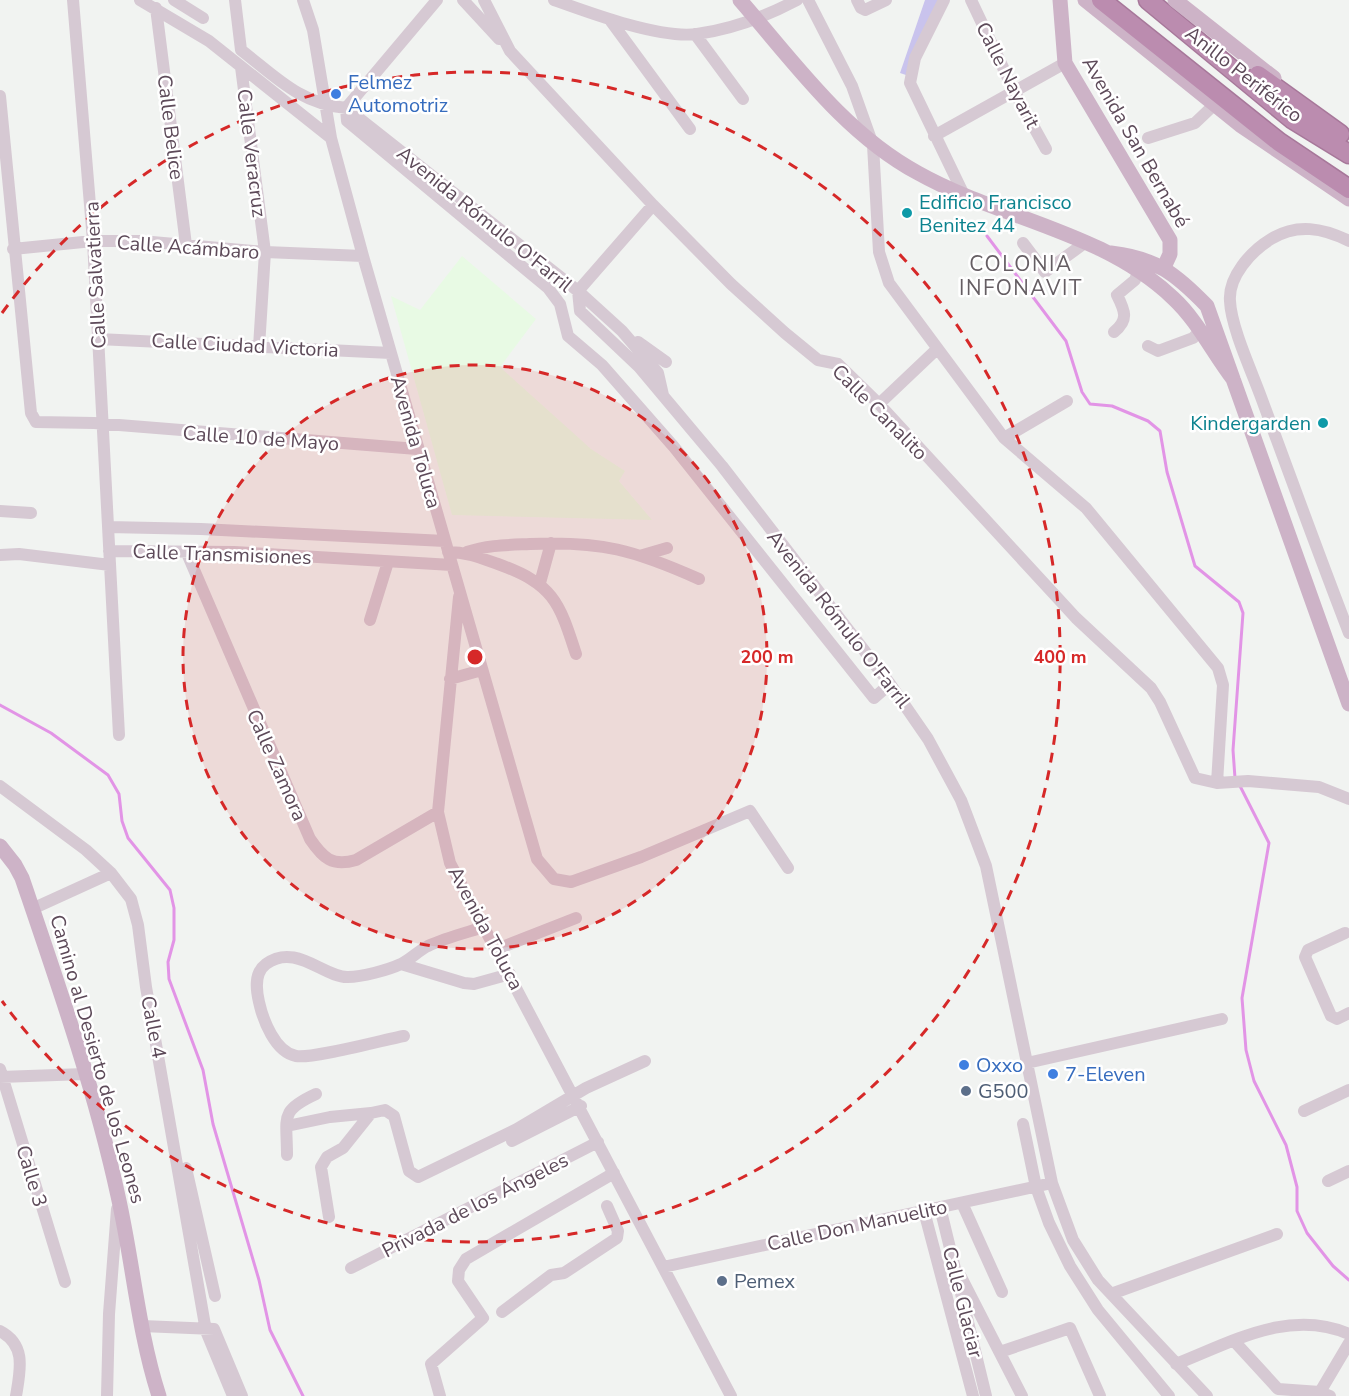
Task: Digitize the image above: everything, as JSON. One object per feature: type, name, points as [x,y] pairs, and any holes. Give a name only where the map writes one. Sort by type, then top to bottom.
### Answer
[{"type":"highway","points":[[1101,0],[1279,142],[1349,189]]},
{"type":"highway","name":"Anillo Periférico","points":[[1116,0],[1281,133],[1349,177]]},
{"type":"highway","name":"Anillo Periférico","points":[[1148,0],[1292,118],[1349,154]]},
{"type":"highway","points":[[1161,0],[1301,108],[1349,140]]},
{"type":"main road","points":[[740,0],[821,94],[873,145],[918,173],[964,195],[1086,242],[1138,272],[1175,299],[1233,379]]},
{"type":"main road","name":"Avenida San Bernabé","points":[[1060,0],[1065,63],[1170,240],[1170,254],[1164,267]]},
{"type":"main road","points":[[1085,0],[1286,158],[1349,199]]},
{"type":"main road","points":[[1175,0],[1288,89],[1349,133]]},
{"type":"main road","points":[[1106,252],[1131,255],[1164,267],[1186,284],[1207,306],[1223,345],[1233,379],[1349,704]]},
{"type":"main road","points":[[1198,331],[1207,306]]},
{"type":"main road","name":"Camino al Desierto de los Leones","points":[[0,846],[15,865],[32,909],[85,1074],[118,1196],[149,1366],[159,1396]]},
{"type":"street","name":"Calle Salvatierra","points":[[73,0],[93,242],[109,551]]},
{"type":"street","points":[[140,0],[209,41],[331,138]]},
{"type":"street","points":[[174,0],[203,18]]},
{"type":"street","points":[[235,0],[241,50],[295,92],[324,106],[346,108],[437,0]]},
{"type":"street","name":"Avenida Toluca","points":[[303,0],[313,30],[331,138],[417,449],[460,590],[438,812],[450,863],[578,1101],[731,1396]]},
{"type":"street","points":[[311,0],[313,30]]},
{"type":"street","name":"Calle Canalito","points":[[463,0],[653,205],[731,284],[815,358],[838,364],[879,404],[1076,618],[1151,688],[1160,702],[1195,778],[1222,784]]},
{"type":"street","name":"Calle Canalito","points":[[484,0],[510,51]]},
{"type":"street","points":[[554,0],[610,20],[695,34],[758,21],[796,0]]},
{"type":"street","points":[[582,0],[594,14]]},
{"type":"street","points":[[808,0],[852,86],[873,145],[879,252],[889,283],[1005,438],[1086,508],[1218,668],[1223,685],[1222,784],[1248,781],[1319,787],[1349,799]]},
{"type":"street","points":[[857,0],[861,8],[865,10],[886,0]]},
{"type":"street","points":[[944,0],[910,71],[913,92],[964,195]]},
{"type":"street","name":"Calle Nayarit","points":[[970,0],[1015,93],[1046,149]]},
{"type":"street","name":"Calle Belice","points":[[156,8],[186,245]]},
{"type":"street","points":[[610,20],[690,129]]},
{"type":"street","points":[[695,34],[742,99]]},
{"type":"street","points":[[934,136],[1015,93],[1065,63]]},
{"type":"street","name":"Calle Veracruz","points":[[241,67],[264,252],[259,346]]},
{"type":"street","points":[[0,96],[13,249]]},
{"type":"street","points":[[1148,138],[1195,123],[1215,104]]},
{"type":"street","name":"Avenida Rómulo O'Farril","points":[[346,108],[578,291],[580,311],[663,395],[890,684],[928,739],[974,831],[986,866],[1052,1184],[1073,1240],[1087,1265],[1111,1294],[1208,1396]]},
{"type":"street","name":"Avenida Rómulo O'Farril","points":[[346,108],[347,121],[548,288],[560,304],[568,336],[602,365],[674,447],[874,698],[890,684]]},
{"type":"street","points":[[653,205],[578,291],[622,331],[658,372],[663,395]]},
{"type":"street","points":[[1349,241],[1328,231],[1311,228],[1294,230],[1274,237],[1256,250],[1243,265],[1234,282],[1229,301],[1246,354],[1349,633]]},
{"type":"street","name":"Calle Acámbaro","points":[[13,249],[93,242],[186,245],[264,252],[363,256]]},
{"type":"street","points":[[1023,243],[1045,272],[1086,242]]},
{"type":"street","name":"Calle 10 de Mayo","points":[[13,249],[33,419],[36,422],[104,425],[417,449]]},
{"type":"street","points":[[1114,332],[1123,325],[1125,317],[1117,295],[1136,280],[1138,272]]},
{"type":"street","points":[[622,331],[666,362]]},
{"type":"street","points":[[1148,346],[1158,351],[1193,338],[1198,331]]},
{"type":"street","name":"Calle Ciudad Victoria","points":[[98,339],[391,353]]},
{"type":"street","points":[[879,404],[937,349]]},
{"type":"street","points":[[1005,438],[1067,401]]},
{"type":"street","points":[[0,511],[31,513]]},
{"type":"street","name":"Calle Transmisiones","points":[[108,527],[201,529],[446,547],[467,552]]},
{"type":"street","points":[[467,552],[492,546],[551,543],[609,546],[643,555],[699,579]]},
{"type":"street","points":[[540,583],[551,543]]},
{"type":"street","points":[[643,555],[667,548]]},
{"type":"street","name":"Calle Transmisiones","points":[[0,555],[19,554],[110,565],[109,551],[186,551],[452,565]]},
{"type":"street","name":"Calle Zamora","points":[[186,551],[301,819],[322,856],[331,862],[343,864],[356,860],[438,812]]},
{"type":"street","points":[[467,552],[540,583],[560,609],[576,654]]},
{"type":"street","points":[[370,620],[388,562]]},
{"type":"street","points":[[110,565],[119,735]]},
{"type":"street","points":[[460,590],[537,859],[554,879],[571,882],[641,857],[750,811],[788,868]]},
{"type":"street","points":[[450,679],[482,670]]},
{"type":"street","name":"Calle 4","points":[[0,786],[47,819],[111,873],[131,899],[138,925],[146,987],[206,1327],[233,1396]]},
{"type":"street","points":[[32,909],[111,873]]},
{"type":"street","points":[[497,949],[576,918]]},
{"type":"street","points":[[404,1035],[312,1056],[295,1056],[275,1041],[265,1020],[256,982],[266,964],[279,958],[314,963],[337,976],[348,977],[401,964],[430,945],[484,927]]},
{"type":"street","points":[[1345,933],[1308,950],[1305,957],[1334,1019],[1349,1013]]},
{"type":"street","points":[[401,964],[474,984],[510,974]]},
{"type":"street","points":[[1027,1063],[1222,1019]]},
{"type":"street","points":[[455,1170],[645,1061]]},
{"type":"street","points":[[1,1074],[85,1074]]},
{"type":"street","name":"Calle 3","points":[[1,1074],[64,1282]]},
{"type":"street","points":[[1304,1111],[1349,1090]]},
{"type":"street","points":[[287,1155],[288,1111],[294,1104],[316,1094]]},
{"type":"street","points":[[287,1126],[330,1117],[385,1110],[394,1116],[409,1171],[418,1177],[578,1101]]},
{"type":"street","points":[[329,1216],[321,1167],[327,1156],[343,1148],[371,1113]]},
{"type":"street","points":[[1023,1124],[1036,1187],[1048,1223],[1070,1266],[1098,1310],[1166,1395]]},
{"type":"street","points":[[173,1131],[180,1141],[215,1296]]},
{"type":"street","name":"Privada de los Ángeles","points":[[351,1268],[598,1142]]},
{"type":"street","points":[[1328,1181],[1349,1171]]},
{"type":"street","points":[[440,1396],[431,1364],[483,1318],[458,1281],[459,1270],[466,1259],[614,1173]]},
{"type":"street","name":"Calle Don Manuelito","points":[[663,1267],[1052,1184]]},
{"type":"street","points":[[107,1396],[118,1196]]},
{"type":"street","points":[[962,1203],[1002,1292]]},
{"type":"street","points":[[502,1312],[552,1275],[564,1273],[617,1238],[618,1231],[607,1206]]},
{"type":"street","name":"Calle Glaciar","points":[[940,1207],[986,1396]]},
{"type":"street","name":"Calle Glaciar","points":[[924,1211],[973,1396]]},
{"type":"street","points":[[1111,1294],[1277,1234]]},
{"type":"street","points":[[954,1265],[1022,1396]]},
{"type":"street","points":[[1176,1364],[1281,1325],[1329,1325],[1349,1334]]},
{"type":"street","points":[[142,1326],[206,1327]]},
{"type":"street","name":"Calle 4","points":[[206,1327],[214,1329],[242,1396]]},
{"type":"street","points":[[999,1352],[1070,1328],[1100,1396]]},
{"type":"street","points":[[0,1331],[12,1337],[18,1350],[21,1367],[16,1396]]},
{"type":"street","points":[[1234,1341],[1278,1389],[1325,1394],[1349,1343]]},
{"type":"shaded area","points":[[925,0],[949,0],[917,65],[915,78],[900,73]]},
{"type":"shaded area","points":[[462,256],[536,319],[500,367],[591,449],[625,471],[619,481],[652,520],[452,515],[391,296],[420,310]]},
{"type":"waterway","points":[[987,236],[1066,341],[1082,392],[1090,404],[1112,406],[1148,421],[1160,431],[1167,472],[1195,566],[1239,602],[1243,613],[1233,750],[1235,778]]},
{"type":"waterway","points":[[0,705],[51,733],[108,775],[119,794],[122,821],[128,838],[170,890],[174,908],[174,940],[168,962],[169,979],[203,1070],[213,1124],[259,1280],[270,1330],[303,1396]]},
{"type":"waterway","points":[[1240,786],[1269,843],[1242,998],[1246,1050],[1254,1081],[1286,1145],[1297,1187],[1297,1211],[1307,1233],[1333,1266],[1349,1280]]},
{"type":"place","name":"Felmez Automotriz","points":[[336,94]]},
{"type":"place","name":"Edificio Francisco Benitez 44","points":[[907,213]]},
{"type":"place","name":"Kindergarden","points":[[1323,423]]},
{"type":"place","name":"Oxxo","points":[[964,1065]]},
{"type":"place","name":"7-Eleven","points":[[1053,1074]]},
{"type":"place","name":"G500","points":[[966,1091]]},
{"type":"place","name":"Pemex","points":[[722,1281]]},
{"type":"district","name":"COLONIA INFONAVIT","points":[[1021,276]]}]
